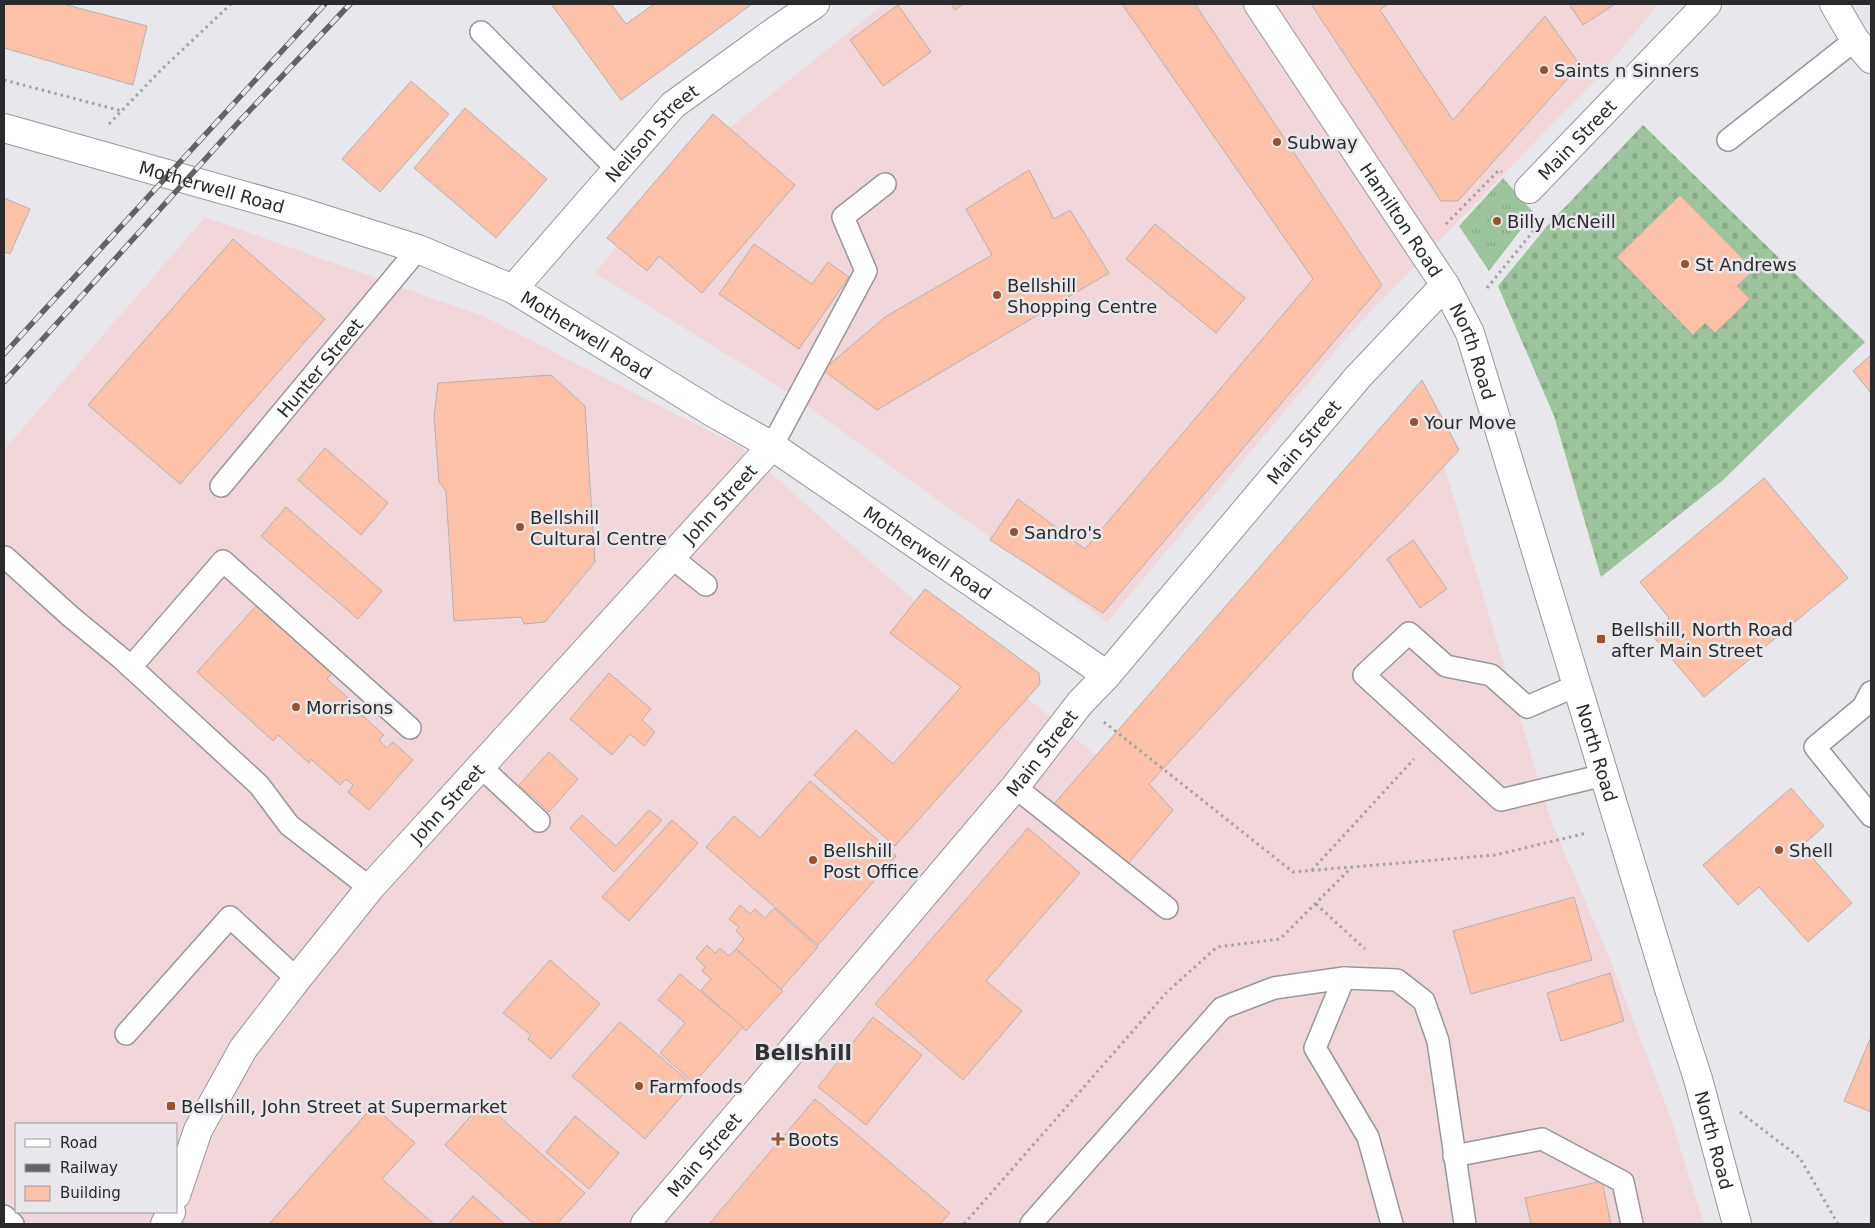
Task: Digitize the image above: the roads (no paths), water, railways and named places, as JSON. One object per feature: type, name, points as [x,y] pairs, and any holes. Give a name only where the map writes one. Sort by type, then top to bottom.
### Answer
[{"type":"main road","name":"Main Street","points":[[1529,189],[1707,4]]},
{"type":"main road","points":[[1834,4],[1863,50]]},
{"type":"main road","name":"Neilson Street","points":[[513,289],[672,105],[812,5]]},
{"type":"main road","name":"Hamilton Road","points":[[1266,7],[1445,285]]},
{"type":"main road","name":"Motherwell Road","points":[[4,128],[295,210],[418,249],[513,289],[712,412],[772,446],[1107,675]]},
{"type":"main road","name":"Main Street","points":[[645,1224],[1015,787],[1080,703],[1107,675],[1352,385],[1445,285]]},
{"type":"main road","name":"North Road","points":[[1445,285],[1470,333],[1698,1079],[1737,1224]]},
{"type":"main road","name":"John Street","points":[[178,1189],[198,1130],[243,1050],[297,979],[370,888],[772,446]]},
{"type":"lane","points":[[481,32],[617,169]]},
{"type":"lane","points":[[1728,140],[1863,50]]},
{"type":"lane","points":[[772,446],[866,271],[843,217],[885,184]]},
{"type":"lane","name":"Hunter Street","points":[[221,486],[418,249]]},
{"type":"lane","points":[[5,557],[131,667],[258,784],[289,824],[370,888]]},
{"type":"lane","points":[[671,557],[706,585]]},
{"type":"lane","points":[[131,667],[223,561],[410,728]]},
{"type":"lane","points":[[1578,685],[1527,707],[1491,675],[1446,666],[1409,633],[1364,675],[1501,800],[1604,775]]},
{"type":"lane","points":[[1871,692],[1863,706],[1815,747],[1871,816]]},
{"type":"lane","points":[[481,767],[539,821]]},
{"type":"lane","points":[[1015,787],[1168,908]]},
{"type":"lane","points":[[126,1034],[230,918],[297,979]]},
{"type":"lane","points":[[1344,978],[1316,1048],[1368,1137],[1392,1224]]},
{"type":"lane","points":[[1031,1224],[1222,1008],[1274,988],[1344,978],[1397,980],[1424,1001],[1438,1041],[1465,1224]]},
{"type":"lane","points":[[1454,1156],[1542,1139],[1623,1182],[1632,1224]]},
{"type":"lane","points":[[4,1216],[13,1224]]},
{"type":"railway","points":[[4,354],[325,4]]},
{"type":"railway","points":[[4,382],[236,125],[350,4]]},
{"type":"place","name":"Saints n Sinners","points":[[1544,70]]},
{"type":"place","name":"Subway","points":[[1277,142]]},
{"type":"place","name":"Billy McNeill","points":[[1497,221]]},
{"type":"place","name":"St Andrews","points":[[1685,264]]},
{"type":"place","name":"Bellshill Shopping Centre","points":[[997,295]]},
{"type":"place","name":"Your Move","points":[[1414,422]]},
{"type":"place","name":"Bellshill Cultural Centre","points":[[520,527]]},
{"type":"place","name":"Sandro's","points":[[1014,532]]},
{"type":"place","name":"Bellshill, North Road after Main Street","points":[[1601,639]]},
{"type":"place","name":"Morrisons","points":[[296,707]]},
{"type":"place","name":"Shell","points":[[1779,850]]},
{"type":"place","name":"Bellshill Post Office","points":[[813,860]]},
{"type":"place","name":"Farmfoods","points":[[639,1086]]},
{"type":"place","name":"Bellshill, John Street at Supermarket","points":[[171,1106]]},
{"type":"place","name":"Boots","points":[[778,1139]]},
{"type":"district","name":"Bellshill","points":[[803,1052]]}]
